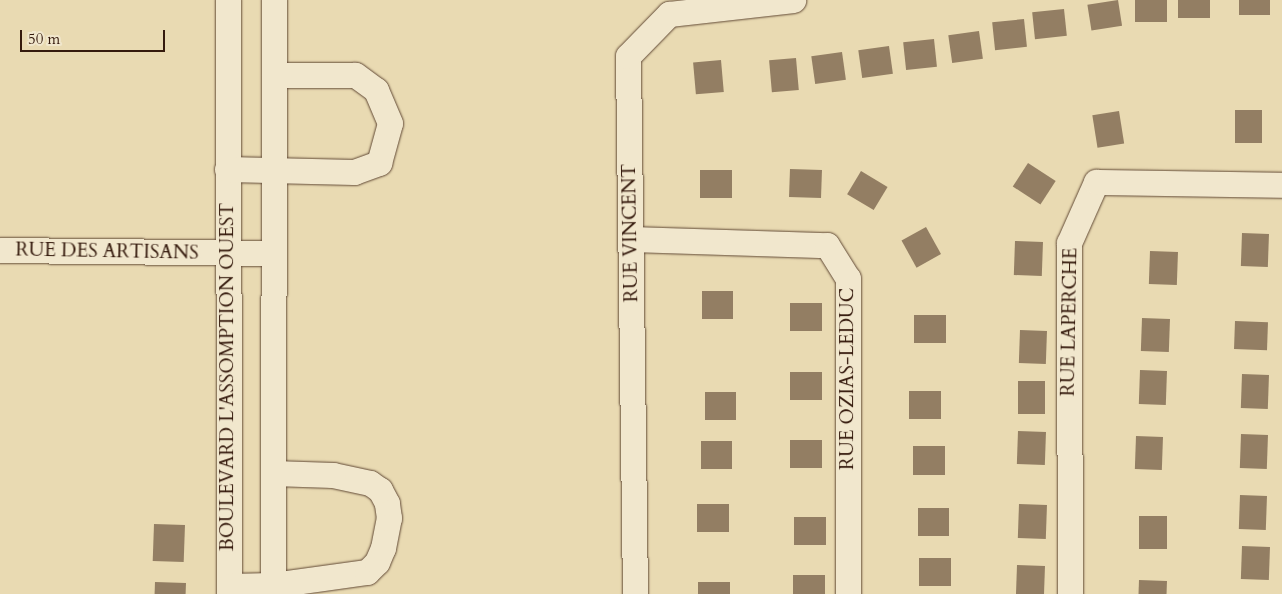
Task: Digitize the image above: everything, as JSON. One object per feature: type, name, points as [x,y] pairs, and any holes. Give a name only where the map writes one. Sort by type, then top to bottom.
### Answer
[{"type":"street","name":"BOULEVARD L'ASSOMPTION OUEST","points":[[228,0],[229,590],[273,589],[367,572],[380,555],[389,518],[380,490],[370,483],[333,475],[274,473]]},
{"type":"street","points":[[273,589],[274,0]]},
{"type":"street","name":"RUE VINCENT","points":[[636,594],[628,56],[669,14],[793,0]]},
{"type":"street","points":[[227,169],[354,172],[379,162],[390,123],[376,90],[355,75],[274,75]]},
{"type":"street","name":"RUE LAPERCHE","points":[[1070,594],[1069,243],[1096,182],[1282,185]]},
{"type":"street","name":"RUE OZIAS-LEDUC","points":[[631,239],[827,244],[848,278],[848,594]]},
{"type":"street","name":"RUE DES ARTISANS","points":[[0,250],[227,254],[274,253]]},
{"type":"building","points":[[1118,0],[1122,26],[1091,31],[1087,5]]},
{"type":"building","points":[[1135,0],[1167,0],[1167,22],[1135,22]]},
{"type":"building","points":[[1178,0],[1210,0],[1210,18],[1178,18]]},
{"type":"building","points":[[1239,0],[1270,0],[1270,15],[1239,15]]},
{"type":"building","points":[[1064,9],[1067,36],[1035,39],[1032,12]]},
{"type":"building","points":[[1024,19],[1027,47],[995,50],[992,22]]},
{"type":"building","points":[[979,31],[983,59],[952,63],[948,35]]},
{"type":"building","points":[[934,39],[937,67],[906,70],[903,42]]},
{"type":"building","points":[[889,46],[893,74],[862,78],[858,50]]},
{"type":"building","points":[[842,52],[846,80],[815,84],[811,56]]},
{"type":"building","points":[[796,58],[799,90],[772,92],[769,60]]},
{"type":"building","points":[[721,60],[724,92],[696,94],[693,62]]},
{"type":"building","points":[[1235,110],[1262,110],[1262,143],[1235,143]]},
{"type":"building","points":[[1119,111],[1124,144],[1097,148],[1092,115]]},
{"type":"building","points":[[1028,163],[1056,181],[1040,204],[1013,186]]},
{"type":"building","points":[[790,169],[822,170],[821,198],[789,197]]},
{"type":"building","points":[[700,170],[732,170],[732,198],[700,198]]},
{"type":"building","points":[[861,171],[888,187],[874,210],[847,194]]},
{"type":"building","points":[[926,227],[941,254],[917,268],[902,241]]},
{"type":"building","points":[[1242,233],[1269,234],[1268,267],[1241,266]]},
{"type":"building","points":[[1015,241],[1043,242],[1042,276],[1014,275]]},
{"type":"building","points":[[1150,251],[1178,252],[1177,285],[1149,284]]},
{"type":"building","points":[[702,291],[733,291],[733,319],[702,319]]},
{"type":"building","points":[[790,303],[822,303],[822,331],[790,331]]},
{"type":"building","points":[[914,315],[946,315],[946,343],[914,343]]},
{"type":"building","points":[[1142,318],[1170,319],[1169,352],[1141,351]]},
{"type":"building","points":[[1235,321],[1268,322],[1267,350],[1234,349]]},
{"type":"building","points":[[1020,330],[1047,331],[1046,364],[1019,363]]},
{"type":"building","points":[[1140,370],[1167,371],[1166,405],[1139,404]]},
{"type":"building","points":[[790,372],[822,372],[822,400],[790,400]]},
{"type":"building","points":[[1242,374],[1269,375],[1268,409],[1241,408]]},
{"type":"building","points":[[1018,381],[1045,381],[1045,414],[1018,414]]},
{"type":"building","points":[[909,391],[941,391],[941,419],[909,419]]},
{"type":"building","points":[[705,392],[736,392],[736,420],[705,420]]},
{"type":"building","points":[[1018,431],[1046,432],[1045,465],[1017,464]]},
{"type":"building","points":[[1241,434],[1268,435],[1267,469],[1240,468]]},
{"type":"building","points":[[1136,436],[1163,437],[1162,470],[1135,469]]},
{"type":"building","points":[[790,440],[822,440],[822,468],[790,468]]},
{"type":"building","points":[[701,441],[732,441],[732,469],[701,469]]},
{"type":"building","points":[[913,446],[945,446],[945,475],[913,475]]},
{"type":"building","points":[[1240,495],[1267,496],[1266,530],[1239,529]]},
{"type":"building","points":[[697,504],[729,504],[729,532],[697,532]]},
{"type":"building","points":[[1019,504],[1047,505],[1046,539],[1018,538]]},
{"type":"building","points":[[918,508],[949,508],[949,536],[918,536]]},
{"type":"building","points":[[1139,516],[1167,516],[1167,549],[1139,549]]},
{"type":"building","points":[[794,517],[826,517],[826,545],[794,545]]},
{"type":"building","points":[[154,524],[185,525],[184,562],[153,561]]},
{"type":"building","points":[[1242,546],[1270,547],[1269,580],[1241,579]]},
{"type":"building","points":[[919,558],[951,558],[951,586],[919,586]]},
{"type":"building","points":[[1017,565],[1045,566],[1044,594],[1016,594]]},
{"type":"building","points":[[793,575],[825,575],[825,594],[793,594]]},
{"type":"building","points":[[1139,580],[1167,581],[1167,594],[1139,594]]},
{"type":"building","points":[[155,582],[186,583],[186,594],[155,594]]},
{"type":"building","points":[[698,582],[730,582],[730,594],[698,594]]}]
